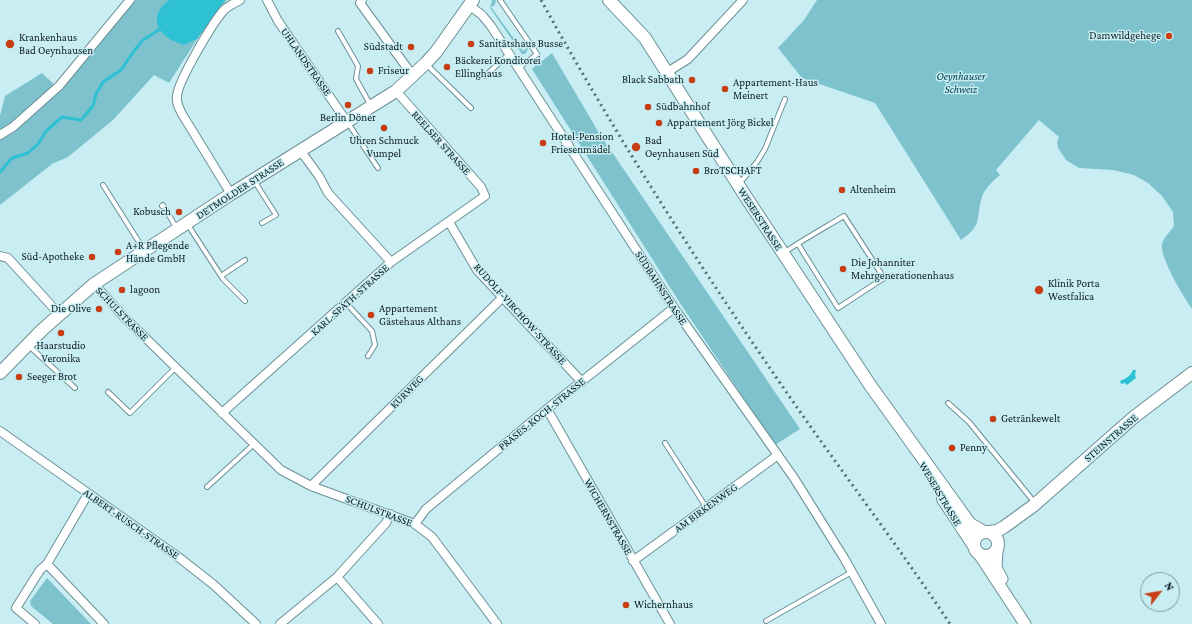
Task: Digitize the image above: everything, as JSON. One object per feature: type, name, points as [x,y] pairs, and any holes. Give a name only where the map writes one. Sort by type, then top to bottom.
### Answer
[{"type":"main road","name":"WESERSTRASSE","points":[[609,0],[645,38],[783,254],[909,442],[970,524],[986,532]]},
{"type":"main road","name":"DETMOLDER STRASSE","points":[[0,373],[59,314],[94,284],[253,180],[396,91],[426,63],[471,3]]},
{"type":"main road","name":"STEINSTRASSE","points":[[986,532],[997,531],[1034,505],[1134,417],[1192,373]]},
{"type":"main road","name":"WESERSTRASSE","points":[[909,442],[953,517],[976,550]]},
{"type":"main road","name":"STEINSTRASSE","points":[[998,549],[1003,538],[1034,505]]},
{"type":"main road","points":[[986,532],[998,538],[998,549],[990,556],[976,550],[975,539],[986,532]]},
{"type":"street","points":[[0,135],[13,127],[59,86],[130,0]]},
{"type":"street","points":[[232,194],[182,114],[176,96],[183,78],[218,17],[226,8],[240,0]]},
{"type":"street","name":"UHLANDSTRASSE","points":[[267,0],[278,21],[347,122]]},
{"type":"street","points":[[362,0],[360,3],[413,76]]},
{"type":"street","points":[[666,73],[688,59],[743,0]]},
{"type":"street","name":"SÜDBAHNSTRASSE","points":[[471,3],[491,26],[674,308],[778,455],[840,552],[850,573],[880,624]]},
{"type":"street","name":"REELSER STRASSE","points":[[396,91],[481,187],[485,196]]},
{"type":"street","points":[[300,150],[319,176],[328,193],[391,262]]},
{"type":"street","name":"KARL-SPÄTH-STRASSE","points":[[222,413],[391,262],[485,196]]},
{"type":"street","name":"RUDOLF-VIRCHOW-STRASSE","points":[[449,222],[477,270],[582,382]]},
{"type":"street","points":[[0,256],[8,258],[59,314]]},
{"type":"street","name":"SCHULSTRASSE","points":[[94,284],[125,318],[175,368],[281,470],[311,486],[415,524],[432,537],[497,624]]},
{"type":"street","name":"KURWEG","points":[[311,486],[503,297]]},
{"type":"street","name":"PRÄSES-KOCH-STRASSE","points":[[415,524],[426,509],[547,409],[674,308]]},
{"type":"street","name":"WICHERNSTRASSE","points":[[547,409],[670,624]]},
{"type":"street","name":"ALBERT-RUSCH-STRASSE","points":[[0,431],[178,556],[208,580],[256,624]]},
{"type":"street","name":"AM BIRKENWEG","points":[[633,561],[778,455]]},
{"type":"street","points":[[35,624],[16,608],[40,570],[47,564],[88,494]]},
{"type":"street","points":[[280,624],[337,577],[386,523],[390,514]]},
{"type":"street","points":[[998,549],[996,568],[1029,624]]},
{"type":"street","name":"WESERSTRASSE","points":[[976,550],[1025,624]]},
{"type":"street","points":[[47,564],[104,624]]},
{"type":"street","points":[[337,577],[378,624]]},
{"type":"lane","points":[[500,0],[538,54],[519,68]]},
{"type":"lane","points":[[338,31],[358,66],[356,79],[372,107]]},
{"type":"lane","points":[[485,76],[509,54]]},
{"type":"lane","points":[[426,63],[471,108]]},
{"type":"lane","points":[[738,185],[757,162],[785,99]]},
{"type":"lane","points":[[347,122],[378,168]]},
{"type":"lane","points":[[253,180],[276,215],[262,223]]},
{"type":"lane","points":[[103,185],[144,250]]},
{"type":"lane","points":[[162,206],[163,205],[182,226],[221,276],[245,301]]},
{"type":"lane","points":[[783,254],[798,244],[844,216],[884,278],[838,308],[798,244]]},
{"type":"lane","points":[[221,276],[245,260]]},
{"type":"lane","points":[[346,303],[372,331],[375,345],[368,356]]},
{"type":"lane","points":[[27,345],[75,388]]},
{"type":"lane","points":[[108,392],[130,413],[175,368]]},
{"type":"lane","points":[[948,403],[969,422],[1034,505]]},
{"type":"lane","points":[[665,443],[706,507]]},
{"type":"lane","points":[[207,487],[254,444]]},
{"type":"lane","points":[[766,621],[850,573]]},
{"type":"green space","points":[[134,0],[227,0],[198,38],[169,83],[154,75],[113,120],[68,157],[52,164],[0,205],[0,116],[5,96],[42,73],[60,90]]},
{"type":"green space","points":[[492,0],[496,0],[495,5],[491,7],[523,51],[530,46],[525,54],[522,54],[490,8]]},
{"type":"green space","name":"Oeynhauser Schweiz","points":[[817,0],[1192,0],[1192,309],[1173,278],[1162,251],[1163,241],[1174,226],[1173,212],[1162,196],[1148,183],[1134,175],[1113,170],[1079,168],[1066,160],[1058,148],[1057,142],[1059,137],[1039,120],[996,170],[1000,175],[983,194],[976,225],[973,230],[961,240],[875,103],[802,78],[778,48],[804,20]]},
{"type":"green space","points":[[552,53],[599,133],[800,429],[775,445],[680,303],[532,69]]},
{"type":"green space","points":[[47,578],[91,624],[53,624],[31,606],[30,601]]},
{"type":"shaded area","points":[[169,0],[225,0],[197,39],[184,45],[168,38],[158,27],[158,14]]},
{"type":"shaded area","points":[[1133,370],[1136,370],[1136,378],[1127,385],[1125,383],[1121,384],[1120,381],[1129,376]]},
{"type":"waterway","points":[[0,172],[12,158],[28,153],[38,144],[46,131],[62,117],[81,120],[93,106],[96,94],[103,82],[121,70],[143,40],[162,28]]},
{"type":"railway","points":[[541,0],[601,104],[696,257],[796,406],[950,624]]},
{"type":"place","name":"Damwildgehege","points":[[1169,36]]},
{"type":"place","name":"Krankenhaus Bad Oeynhausen","points":[[10,44]]},
{"type":"place","name":"Sanitätshaus Busse","points":[[471,44]]},
{"type":"place","name":"Südstadt","points":[[411,47]]},
{"type":"place","name":"Bäckerei Konditorei Ellinghaus","points":[[447,67]]},
{"type":"place","name":"Friseur","points":[[370,71]]},
{"type":"place","name":"Black Sabbath","points":[[692,80]]},
{"type":"place","name":"Appartement-Haus Meinert","points":[[725,89]]},
{"type":"place","name":"Berlin Döner","points":[[348,105]]},
{"type":"place","name":"Südbahnhof","points":[[648,107]]},
{"type":"place","name":"Appartement Jörg Bickel","points":[[659,123]]},
{"type":"place","name":"Uhren Schmuck Vumpel","points":[[384,128]]},
{"type":"place","name":"Hotel-Pension Friesenmädel","points":[[543,143]]},
{"type":"place","name":"Bad Oeynhausen Süd","points":[[636,147]]},
{"type":"place","name":"BroTSCHAFT","points":[[696,171]]},
{"type":"place","name":"Altenheim","points":[[842,190]]},
{"type":"place","name":"Kobusch","points":[[179,212]]},
{"type":"place","name":"A+R Pflegende Hände GmbH","points":[[118,252]]},
{"type":"place","name":"Süd-Apotheke","points":[[92,257]]},
{"type":"place","name":"Die Johanniter Mehrgenerationenhaus","points":[[843,269]]},
{"type":"place","name":"lagoon","points":[[122,290]]},
{"type":"place","name":"Klinik Porta Westfalica","points":[[1039,290]]},
{"type":"place","name":"Die Olive","points":[[99,309]]},
{"type":"place","name":"Appartement Gästehaus Althans","points":[[371,315]]},
{"type":"place","name":"Haarstudio Veronika","points":[[61,333]]},
{"type":"place","name":"Seeger Brot","points":[[19,377]]},
{"type":"place","name":"Getränkewelt","points":[[993,419]]},
{"type":"place","name":"Penny","points":[[952,448]]},
{"type":"place","name":"Wichernhaus","points":[[626,605]]}]
